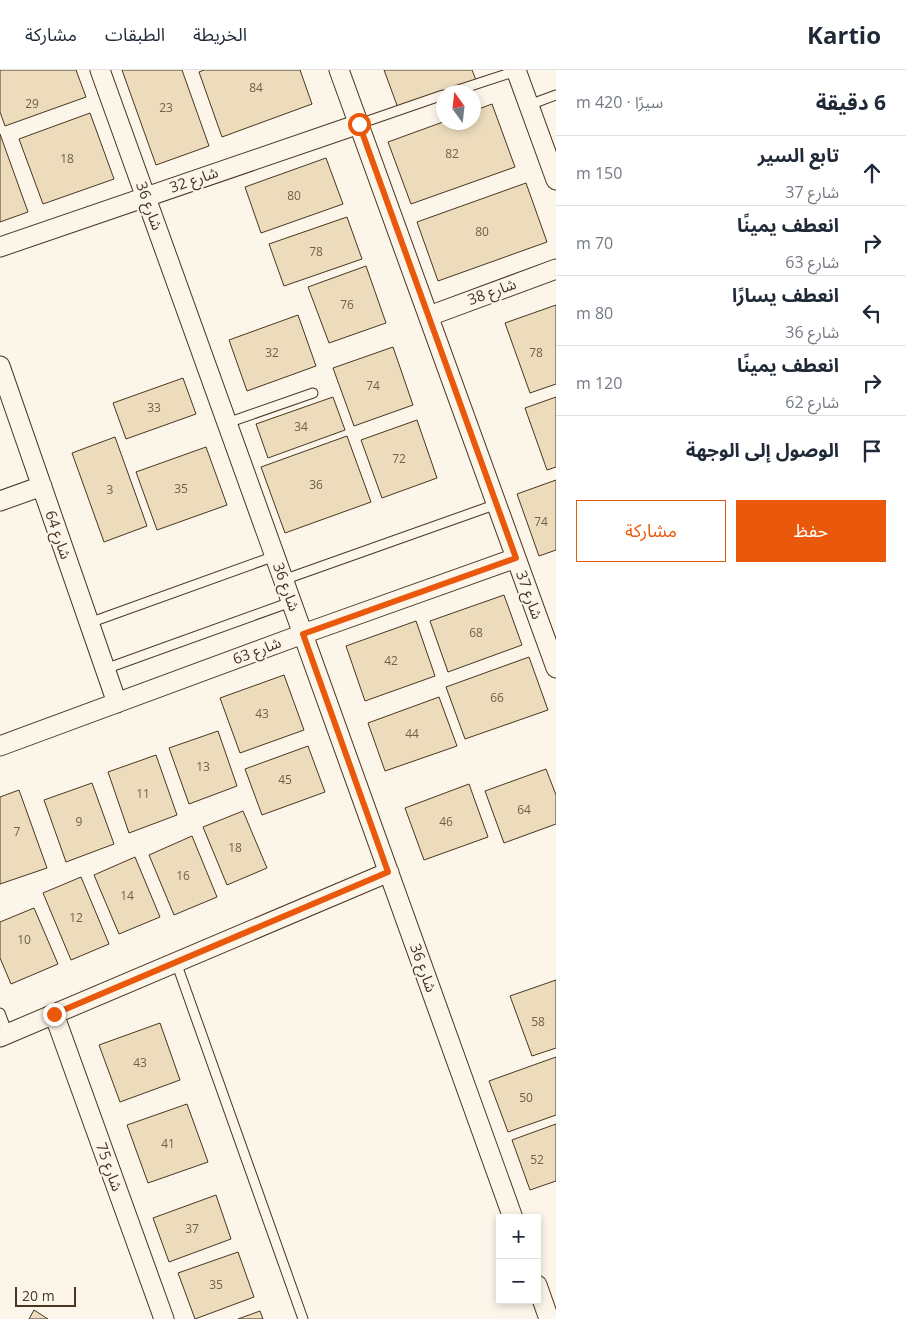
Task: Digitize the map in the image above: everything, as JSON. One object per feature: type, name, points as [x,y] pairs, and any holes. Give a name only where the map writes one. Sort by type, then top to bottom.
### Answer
[{"type":"street","name":"شارع 36","points":[[100,70],[512,1214]]},
{"type":"street","name":"شارع 37","points":[[340,70],[556,668]]},
{"type":"street","points":[[516,70],[547,147],[556,180]]},
{"type":"street","name":"شارع 32","points":[[0,247],[359,124]]},
{"type":"street","name":"شارع 38","points":[[429,316],[556,269]]},
{"type":"street","name":"شارع 64","points":[[0,366],[117,703]]},
{"type":"street","points":[[0,501],[42,486]]},
{"type":"street","name":"شارع 63","points":[[0,746],[303,634],[516,558]]},
{"type":"street","points":[[4,1036],[388,872]]},
{"type":"street","name":"شارع 75","points":[[54,1014],[164,1319]]},
{"type":"street","points":[[541,1296],[549,1319]]},
{"type":"lane","points":[[472,85],[516,70]]},
{"type":"lane","points":[[529,105],[556,95]]},
{"type":"lane","points":[[359,124],[436,98]]},
{"type":"lane","points":[[227,423],[313,393]]},
{"type":"lane","points":[[283,580],[497,504]]},
{"type":"lane","points":[[89,623],[275,556]]},
{"type":"lane","points":[[105,669],[291,602]]},
{"type":"lane","points":[[176,962],[303,1319]]},
{"type":"lane","points":[[0,1013],[4,1036]]},
{"type":"building","points":[[0,70],[76,70],[86,97],[5,126],[0,112]]},
{"type":"building","points":[[122,70],[182,70],[209,146],[156,165]]},
{"type":"building","points":[[204,70],[300,70],[312,104],[222,137],[199,72]]},
{"type":"building","points":[[384,70],[472,70],[476,80],[462,85],[436,85],[436,94],[398,108]]},
{"type":"building","points":[[492,104],[515,167],[411,204],[388,142],[436,125],[436,130],[481,130],[481,108]]},
{"type":"building","points":[[90,113],[114,179],[43,204],[19,139]]},
{"type":"building","points":[[0,134],[28,212],[0,222]]},
{"type":"building","points":[[326,158],[343,204],[261,233],[245,187]]},
{"type":"building","points":[[526,183],[547,242],[438,281],[417,222]]},
{"type":"building","points":[[347,217],[362,259],[284,286],[269,244]]},
{"type":"building","points":[[366,266],[386,323],[329,343],[308,287]]},
{"type":"building","points":[[556,305],[556,384],[530,393],[505,323]]},
{"type":"building","points":[[298,315],[316,366],[247,391],[229,340]]},
{"type":"building","points":[[393,347],[413,405],[354,426],[333,368]]},
{"type":"building","points":[[183,378],[196,414],[126,439],[113,403]]},
{"type":"building","points":[[333,397],[345,430],[268,458],[256,424]]},
{"type":"building","points":[[556,397],[556,467],[547,470],[525,408]]},
{"type":"building","points":[[417,420],[437,478],[382,498],[361,440]]},
{"type":"building","points":[[347,436],[371,502],[285,533],[261,467]]},
{"type":"building","points":[[115,437],[147,526],[104,542],[72,453]]},
{"type":"building","points":[[206,447],[227,505],[157,530],[136,472]]},
{"type":"building","points":[[556,480],[556,550],[539,556],[517,494]]},
{"type":"building","points":[[504,595],[522,645],[448,672],[430,621]]},
{"type":"building","points":[[416,621],[435,676],[365,701],[346,646]]},
{"type":"building","points":[[529,657],[548,710],[465,739],[446,687]]},
{"type":"building","points":[[284,675],[304,730],[240,753],[220,698]]},
{"type":"building","points":[[439,697],[457,746],[385,771],[368,723]]},
{"type":"building","points":[[218,731],[237,786],[189,804],[169,748]]},
{"type":"building","points":[[308,746],[325,792],[262,815],[245,769]]},
{"type":"building","points":[[156,755],[177,815],[129,833],[108,772]]},
{"type":"building","points":[[546,769],[556,795],[556,824],[504,843],[485,791]]},
{"type":"building","points":[[92,783],[114,844],[66,862],[44,800]]},
{"type":"building","points":[[469,784],[488,837],[424,860],[405,808]]},
{"type":"building","points":[[19,790],[47,868],[0,884],[0,797]]},
{"type":"building","points":[[243,811],[267,868],[227,885],[203,827]]},
{"type":"building","points":[[192,836],[217,897],[174,915],[149,855]]},
{"type":"building","points":[[135,857],[160,917],[119,934],[94,875]]},
{"type":"building","points":[[81,877],[109,944],[71,960],[43,893]]},
{"type":"building","points":[[34,908],[58,964],[11,984],[0,958],[0,922]]},
{"type":"building","points":[[556,980],[556,1048],[532,1056],[510,996]]},
{"type":"building","points":[[160,1023],[180,1080],[120,1102],[99,1045]]},
{"type":"building","points":[[556,1057],[556,1115],[508,1132],[489,1081]]},
{"type":"building","points":[[187,1104],[208,1162],[148,1183],[127,1125]]},
{"type":"building","points":[[556,1124],[556,1181],[530,1190],[512,1140]]},
{"type":"building","points":[[216,1195],[231,1239],[169,1262],[153,1218]]},
{"type":"building","points":[[238,1252],[254,1297],[195,1319],[178,1273]]},
{"type":"building","points":[[34,1310],[48,1319],[29,1319]]},
{"type":"building","points":[[260,1311],[263,1319],[238,1319]]},
{"type":"route","points":[[54,1014],[388,872],[303,634],[516,558],[359,124]]}]
